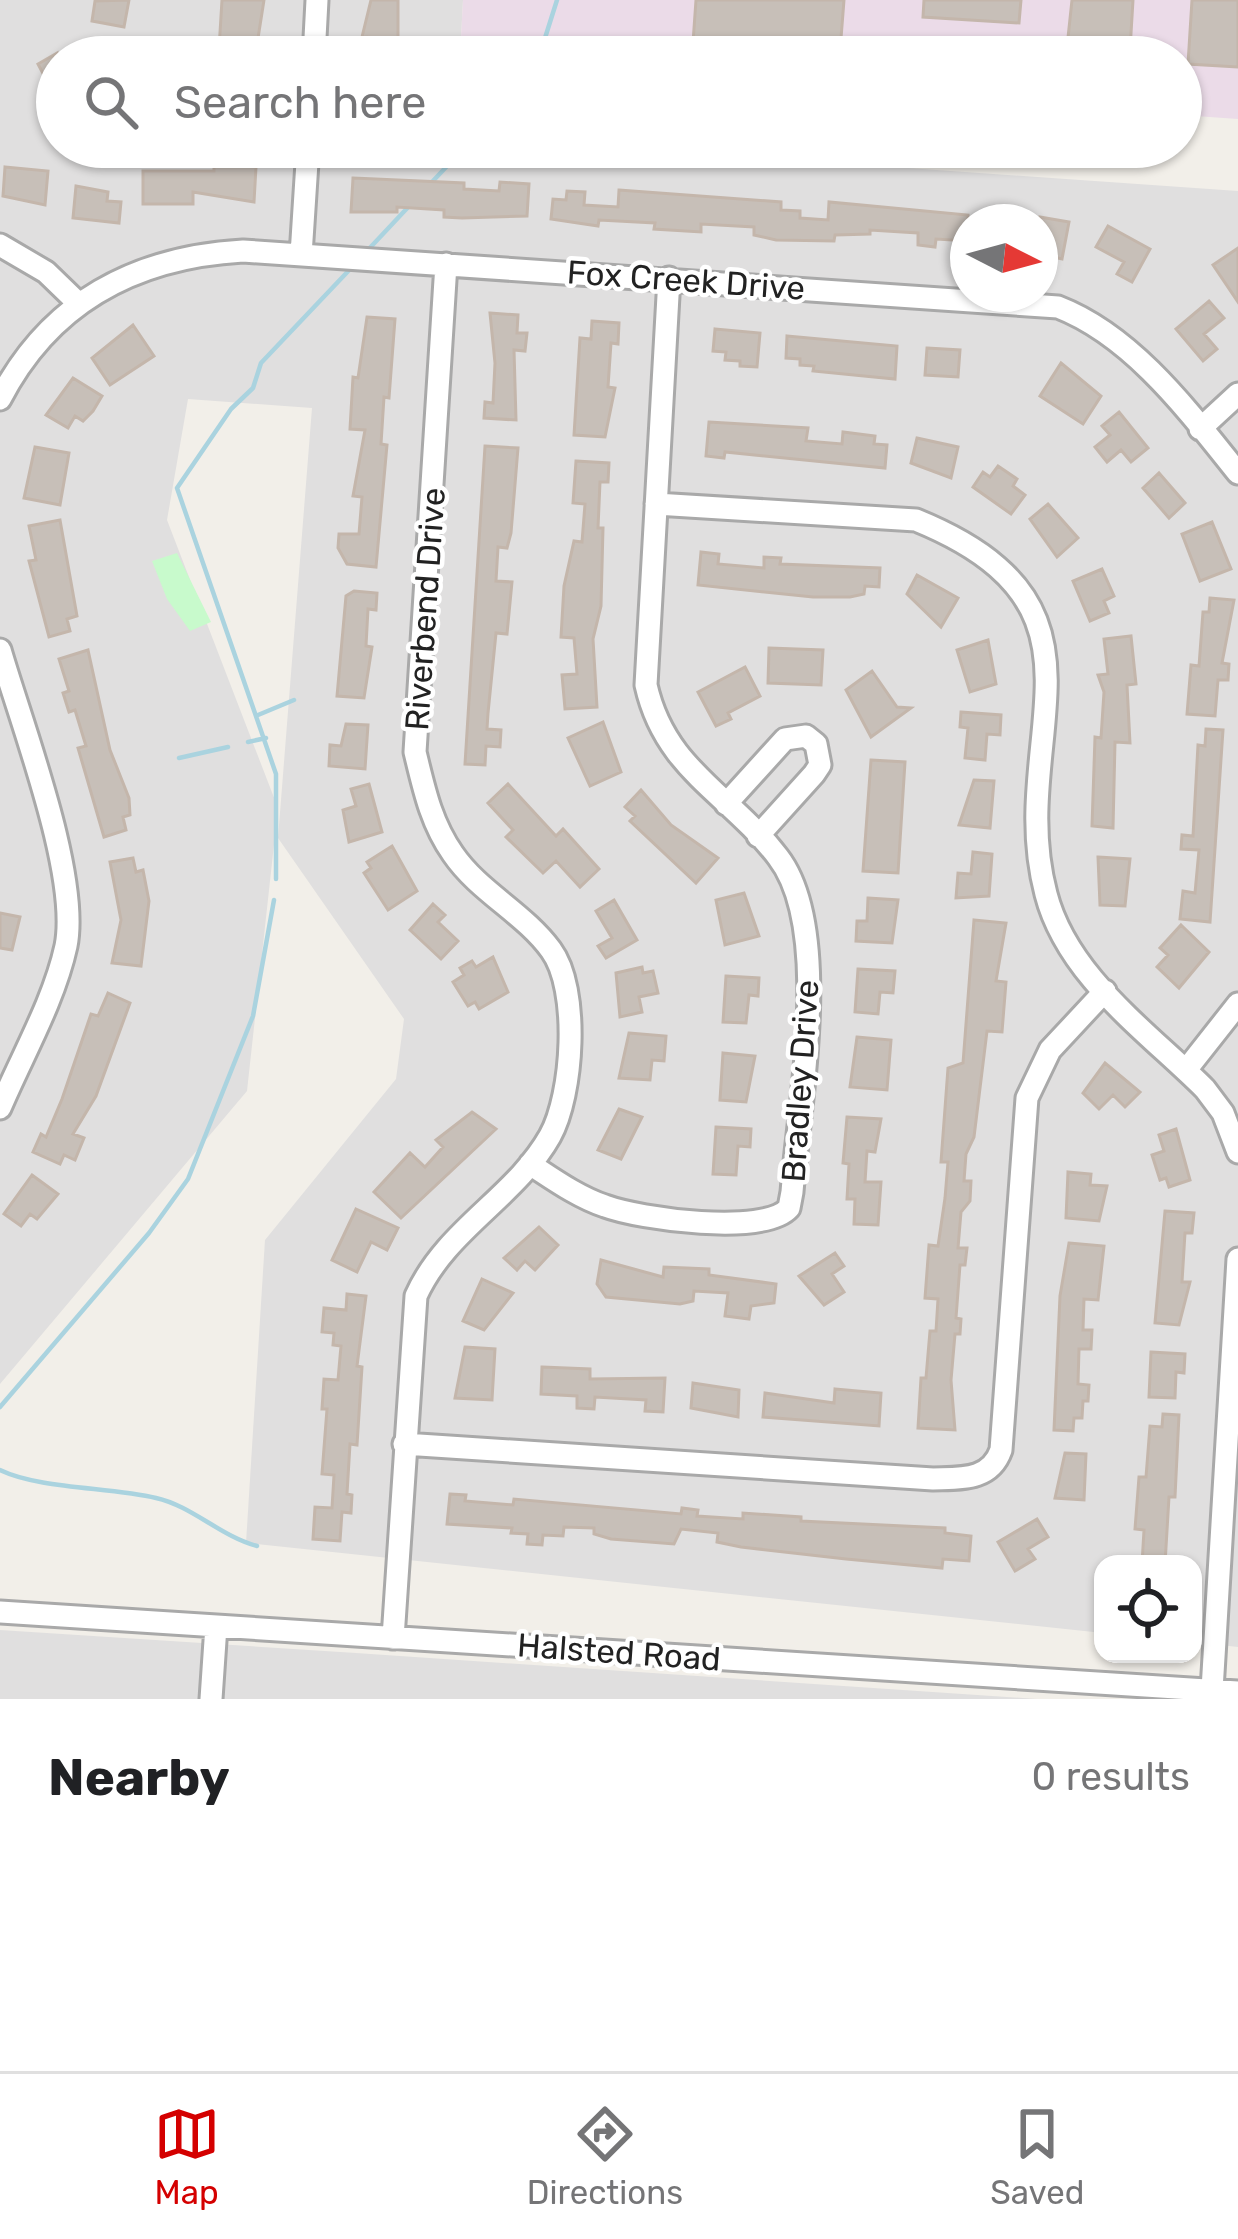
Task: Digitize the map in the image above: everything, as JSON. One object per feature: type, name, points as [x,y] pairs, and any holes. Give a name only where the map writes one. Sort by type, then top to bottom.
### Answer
[{"type":"street","points":[[315,36],[317,0]]},
{"type":"street","points":[[302,255],[307,168]]},
{"type":"street","points":[[0,245],[46,272],[77,302]]},
{"type":"street","name":"Fox Creek Drive","points":[[0,399],[28,353],[77,302],[128,274],[171,259],[243,251],[1058,307],[1104,329],[1134,355],[1238,473]]},
{"type":"street","name":"Riverbend Drive","points":[[393,1638],[416,1296],[431,1262],[530,1164],[560,1113],[570,1067],[569,1026],[555,954],[455,857],[431,816],[416,752],[446,264]]},
{"type":"street","name":"Bradley Drive","points":[[530,1164],[581,1196],[631,1214],[756,1224],[778,1220],[788,1208],[809,940],[789,873],[661,734],[649,698],[645,645],[669,278]]},
{"type":"street","points":[[1200,429],[1238,394]]},
{"type":"street","points":[[656,504],[916,520],[955,536],[1002,574],[1035,619],[1051,680],[1040,824],[1045,892],[1063,941],[1223,1113],[1238,1152]]},
{"type":"street","points":[[0,650],[61,867],[69,922],[58,970],[0,1108]]},
{"type":"street","points":[[726,804],[785,740],[806,736],[816,744],[820,765],[758,836]]},
{"type":"street","points":[[404,1444],[933,1478],[972,1478],[990,1469],[1001,1450],[1027,1098],[1050,1050],[1105,991]]},
{"type":"street","points":[[1186,1070],[1238,1004]]},
{"type":"street","points":[[1212,1690],[1238,1258]]},
{"type":"street","name":"Halsted Road","points":[[0,1612],[1238,1692]]},
{"type":"street","points":[[211,1699],[216,1626]]},
{"type":"shaded area","points":[[0,0],[463,0],[461,36],[36,36],[36,168],[909,168],[1238,191],[1238,1647],[1202,1643],[1202,1555],[1094,1555],[1094,1632],[246,1543],[265,1240],[396,1079],[404,1019],[278,838],[312,408],[188,399],[167,520],[278,808],[247,1091],[0,1384]]},
{"type":"shaded area","points":[[463,0],[1238,0],[1238,119],[1202,116],[1202,36],[461,36]]},
{"type":"shaded area","points":[[0,1630],[356,1653],[1037,1699],[0,1699]]},
{"type":"green space","points":[[177,553],[211,622],[190,631],[167,599],[152,561]]},
{"type":"building","points":[[129,0],[124,27],[92,21],[95,1]]},
{"type":"building","points":[[222,0],[264,0],[258,36],[220,36]]},
{"type":"building","points":[[371,0],[398,0],[398,36],[362,36]]},
{"type":"building","points":[[696,0],[844,0],[841,36],[693,36]]},
{"type":"building","points":[[924,0],[1021,0],[1019,23],[923,17]]},
{"type":"building","points":[[1072,0],[1133,0],[1131,36],[1068,36]]},
{"type":"building","points":[[1192,0],[1238,0],[1238,67],[1202,65],[1202,36],[1190,36]]},
{"type":"building","points":[[5,167],[48,171],[45,205],[3,196]]},
{"type":"building","points":[[256,168],[254,202],[193,192],[193,204],[143,204],[143,171]]},
{"type":"building","points":[[353,178],[464,183],[464,189],[499,191],[500,182],[529,184],[527,216],[444,217],[444,210],[397,207],[397,212],[351,212]]},
{"type":"building","points":[[76,186],[108,192],[107,201],[121,202],[119,223],[73,218]]},
{"type":"building","points":[[619,190],[781,202],[781,210],[800,211],[800,218],[828,220],[829,202],[950,213],[950,240],[936,239],[935,247],[918,245],[918,233],[870,230],[870,234],[835,235],[834,241],[776,240],[754,235],[754,227],[701,224],[701,232],[654,229],[655,223],[599,220],[598,226],[551,219],[553,199],[566,200],[567,191],[585,192],[584,205],[618,207]]},
{"type":"building","points":[[1058,220],[1069,222],[1062,259],[1058,258]]},
{"type":"building","points":[[1108,226],[1150,249],[1132,282],[1117,274],[1124,262],[1096,247]]},
{"type":"building","points":[[1238,248],[1238,302],[1213,265]]},
{"type":"building","points":[[1209,301],[1224,318],[1204,334],[1217,349],[1203,361],[1176,329]]},
{"type":"building","points":[[490,313],[518,315],[517,333],[527,333],[525,351],[514,350],[516,420],[484,418],[485,402],[493,403]]},
{"type":"building","points":[[367,317],[395,319],[389,398],[384,397],[381,444],[387,445],[376,567],[347,564],[338,548],[339,534],[359,534],[362,497],[353,496],[365,430],[350,429],[353,377],[358,378]]},
{"type":"building","points":[[592,321],[619,323],[618,344],[611,343],[608,387],[615,388],[605,437],[574,435],[580,338],[591,339]]},
{"type":"building","points":[[133,325],[154,356],[110,385],[92,358]]},
{"type":"building","points":[[715,329],[760,333],[757,367],[740,366],[740,361],[725,360],[726,352],[713,351]]},
{"type":"building","points":[[787,336],[897,346],[895,379],[813,371],[814,366],[800,365],[800,359],[786,358]]},
{"type":"building","points":[[927,348],[960,350],[958,377],[925,375]]},
{"type":"building","points":[[1061,363],[1101,396],[1083,424],[1040,396]]},
{"type":"building","points":[[73,378],[102,396],[83,421],[75,416],[68,428],[46,415]]},
{"type":"building","points":[[1119,412],[1148,448],[1131,462],[1121,450],[1107,462],[1095,447],[1110,435],[1102,426]]},
{"type":"building","points":[[709,422],[808,428],[806,441],[842,444],[843,432],[875,436],[874,444],[887,445],[885,468],[725,452],[724,458],[706,456]]},
{"type":"building","points":[[917,438],[958,447],[951,478],[911,463]]},
{"type":"building","points":[[485,446],[518,448],[511,533],[507,548],[498,547],[496,581],[512,582],[507,634],[496,633],[487,729],[501,730],[500,747],[486,746],[485,765],[465,764]]},
{"type":"building","points":[[35,447],[69,453],[60,505],[24,498]]},
{"type":"building","points":[[576,461],[609,463],[608,482],[600,482],[601,606],[593,639],[597,707],[565,709],[562,675],[577,674],[574,638],[561,637],[564,586],[574,541],[582,542],[585,504],[573,503]]},
{"type":"building","points":[[998,466],[1017,479],[1013,486],[1025,495],[1011,514],[973,487],[983,472],[990,477]]},
{"type":"building","points":[[1159,473],[1185,503],[1169,518],[1143,488]]},
{"type":"building","points":[[1048,504],[1078,538],[1057,557],[1030,519]]},
{"type":"building","points":[[60,520],[77,616],[67,619],[70,631],[49,637],[29,561],[36,560],[29,526]]},
{"type":"building","points":[[1212,522],[1231,569],[1200,581],[1182,534]]},
{"type":"building","points":[[701,552],[719,554],[718,564],[764,568],[764,557],[781,558],[780,564],[880,568],[879,587],[865,586],[864,594],[850,597],[813,597],[698,585]]},
{"type":"building","points":[[1102,569],[1114,596],[1104,601],[1109,613],[1090,621],[1073,581]]},
{"type":"building","points":[[917,575],[958,598],[941,627],[907,594]]},
{"type":"building","points":[[354,591],[377,593],[376,610],[368,609],[366,646],[372,647],[364,698],[337,696],[346,596]]},
{"type":"building","points":[[1210,598],[1234,600],[1222,663],[1229,664],[1228,680],[1218,680],[1215,716],[1187,714],[1191,665],[1199,666],[1203,612],[1209,612]]},
{"type":"building","points":[[1131,636],[1136,684],[1127,685],[1130,743],[1115,742],[1113,828],[1092,826],[1095,737],[1101,738],[1104,692],[1098,675],[1108,674],[1104,639]]},
{"type":"building","points":[[988,640],[996,684],[970,692],[957,650]]},
{"type":"building","points":[[769,648],[823,650],[821,685],[768,683]]},
{"type":"building","points":[[88,650],[110,750],[129,798],[130,815],[123,817],[126,830],[104,837],[78,748],[86,746],[75,710],[69,712],[63,693],[69,691],[59,659]]},
{"type":"building","points":[[745,667],[760,696],[728,713],[731,719],[716,726],[698,692]]},
{"type":"building","points":[[872,671],[897,707],[911,708],[871,737],[846,690]]},
{"type":"building","points":[[961,712],[1001,715],[1000,735],[987,734],[985,760],[965,758],[968,728],[960,727]]},
{"type":"building","points":[[603,722],[621,772],[590,786],[568,738]]},
{"type":"building","points":[[346,724],[368,725],[365,769],[329,766],[330,745],[341,746]]},
{"type":"building","points":[[1206,729],[1223,730],[1210,922],[1180,919],[1183,891],[1195,893],[1199,850],[1181,849],[1182,835],[1193,836],[1198,745],[1205,746]]},
{"type":"building","points":[[871,760],[905,762],[898,873],[863,871]]},
{"type":"building","points":[[974,780],[994,781],[990,828],[959,825]]},
{"type":"building","points":[[369,784],[382,832],[349,842],[343,810],[356,806],[351,789]]},
{"type":"building","points":[[508,784],[556,836],[563,829],[599,869],[580,887],[556,861],[543,873],[506,837],[513,830],[488,803]]},
{"type":"building","points":[[641,790],[671,825],[718,858],[696,883],[630,821],[635,816],[625,807]]},
{"type":"building","points":[[392,846],[417,891],[388,910],[364,873],[371,868],[367,862]]},
{"type":"building","points":[[973,852],[992,854],[989,896],[956,898],[958,873],[971,874]]},
{"type":"building","points":[[1098,857],[1130,859],[1125,906],[1100,905]]},
{"type":"building","points":[[133,858],[136,872],[143,870],[149,901],[141,966],[112,963],[121,920],[110,862]]},
{"type":"building","points":[[744,893],[759,936],[725,945],[716,900]]},
{"type":"building","points":[[868,898],[898,900],[892,943],[856,941],[857,921],[867,921]]},
{"type":"building","points":[[614,900],[637,940],[606,958],[598,946],[612,938],[596,911]]},
{"type":"building","points":[[433,904],[445,915],[438,922],[458,941],[441,959],[410,930]]},
{"type":"building","points":[[0,913],[20,917],[12,950],[0,948]]},
{"type":"building","points":[[974,920],[1006,923],[996,981],[1006,982],[1002,1032],[987,1031],[974,1137],[966,1154],[964,1181],[971,1181],[970,1201],[961,1212],[958,1248],[967,1248],[965,1265],[960,1265],[956,1318],[961,1319],[960,1334],[955,1334],[951,1380],[955,1430],[918,1428],[921,1378],[926,1378],[930,1331],[936,1331],[938,1299],[925,1298],[929,1245],[938,1246],[945,1198],[948,1162],[941,1162],[948,1068],[963,1063]]},
{"type":"building","points":[[1181,925],[1209,952],[1179,988],[1157,967],[1168,955],[1160,948]]},
{"type":"building","points":[[493,957],[508,992],[479,1009],[475,1002],[468,1006],[453,982],[464,975],[460,968],[472,961],[476,967]]},
{"type":"building","points":[[642,967],[643,973],[653,971],[658,993],[639,997],[642,1012],[620,1017],[616,973]]},
{"type":"building","points":[[858,969],[895,971],[893,993],[880,992],[878,1014],[855,1012]]},
{"type":"building","points":[[726,976],[759,978],[758,996],[749,995],[746,1023],[723,1022]]},
{"type":"building","points":[[108,993],[130,1003],[96,1096],[73,1134],[84,1138],[75,1160],[64,1155],[60,1164],[33,1152],[41,1134],[46,1137],[62,1099],[91,1014],[98,1016]]},
{"type":"building","points":[[629,1033],[666,1036],[664,1061],[652,1060],[650,1080],[619,1078]]},
{"type":"building","points":[[857,1037],[891,1040],[887,1090],[850,1087]]},
{"type":"building","points":[[723,1053],[755,1056],[746,1102],[720,1100]]},
{"type":"building","points":[[1105,1063],[1140,1092],[1125,1107],[1113,1095],[1099,1109],[1083,1093]]},
{"type":"building","points":[[619,1109],[642,1117],[621,1159],[598,1150]]},
{"type":"building","points":[[472,1112],[496,1129],[401,1218],[374,1192],[410,1153],[425,1167],[443,1147],[436,1140]]},
{"type":"building","points":[[847,1117],[881,1119],[875,1152],[867,1151],[865,1182],[881,1182],[878,1225],[854,1224],[855,1199],[847,1199],[849,1164],[843,1163]]},
{"type":"building","points":[[716,1127],[751,1129],[750,1147],[738,1146],[736,1175],[713,1174]]},
{"type":"building","points":[[1176,1129],[1190,1180],[1169,1187],[1166,1178],[1160,1180],[1152,1155],[1164,1151],[1159,1135]]},
{"type":"building","points":[[1068,1172],[1091,1174],[1090,1185],[1107,1186],[1099,1221],[1066,1218]]},
{"type":"building","points":[[32,1175],[58,1194],[37,1219],[30,1214],[21,1226],[4,1214]]},
{"type":"building","points":[[356,1209],[398,1228],[387,1250],[371,1242],[357,1272],[332,1260]]},
{"type":"building","points":[[1165,1211],[1194,1213],[1192,1233],[1185,1233],[1182,1282],[1190,1282],[1179,1325],[1155,1323]]},
{"type":"building","points":[[539,1227],[558,1245],[535,1270],[525,1261],[517,1270],[504,1258]]},
{"type":"building","points":[[1069,1243],[1104,1246],[1098,1300],[1084,1299],[1083,1330],[1092,1330],[1091,1349],[1079,1349],[1078,1384],[1089,1385],[1088,1401],[1083,1401],[1082,1418],[1074,1418],[1073,1431],[1054,1430],[1060,1296]]},
{"type":"building","points":[[835,1253],[844,1266],[832,1274],[844,1292],[824,1305],[799,1276]]},
{"type":"building","points":[[601,1260],[663,1277],[664,1267],[709,1269],[709,1275],[776,1284],[774,1303],[751,1306],[749,1319],[725,1316],[728,1293],[694,1291],[693,1301],[680,1304],[606,1297],[597,1284]]},
{"type":"building","points":[[482,1279],[513,1293],[484,1330],[463,1321]]},
{"type":"building","points":[[347,1294],[366,1296],[357,1366],[362,1367],[357,1445],[350,1444],[347,1494],[352,1495],[351,1513],[342,1512],[340,1541],[313,1539],[315,1507],[332,1508],[334,1475],[322,1474],[327,1409],[322,1409],[324,1379],[338,1380],[341,1346],[333,1345],[334,1333],[322,1332],[324,1308],[346,1310]]},
{"type":"building","points":[[465,1347],[495,1349],[492,1400],[455,1398]]},
{"type":"building","points":[[1151,1352],[1185,1354],[1184,1373],[1176,1372],[1175,1398],[1149,1397]]},
{"type":"building","points":[[542,1367],[590,1369],[590,1379],[665,1378],[663,1412],[645,1411],[646,1400],[595,1397],[594,1409],[577,1408],[577,1396],[541,1394]]},
{"type":"building","points":[[693,1383],[739,1390],[738,1417],[691,1408]]},
{"type":"building","points":[[835,1389],[881,1393],[879,1426],[763,1417],[765,1393],[834,1403]]},
{"type":"building","points":[[1163,1414],[1179,1415],[1175,1497],[1169,1497],[1166,1555],[1143,1555],[1144,1530],[1135,1529],[1139,1477],[1146,1477],[1150,1426],[1162,1427]]},
{"type":"building","points":[[1065,1453],[1086,1454],[1084,1500],[1055,1498]]},
{"type":"building","points":[[450,1494],[466,1495],[465,1501],[513,1505],[514,1499],[681,1514],[682,1508],[698,1510],[697,1516],[743,1519],[743,1513],[801,1517],[801,1521],[945,1528],[945,1533],[971,1536],[969,1561],[943,1559],[942,1568],[846,1559],[741,1547],[717,1542],[718,1533],[681,1529],[674,1544],[611,1539],[594,1534],[594,1528],[564,1527],[563,1536],[543,1535],[542,1545],[527,1544],[528,1534],[511,1533],[512,1528],[447,1524]]},
{"type":"building","points":[[1037,1519],[1048,1537],[1028,1549],[1035,1559],[1015,1571],[998,1542]]},
{"type":"waterway","points":[[546,36],[557,0]]},
{"type":"waterway","points":[[432,182],[445,168]]},
{"type":"waterway","points":[[366,252],[412,203]]},
{"type":"waterway","points":[[276,879],[276,774],[177,488],[231,409],[253,388],[261,363],[354,265]]},
{"type":"waterway","points":[[258,715],[294,700]]},
{"type":"waterway","points":[[248,742],[266,738]]},
{"type":"waterway","points":[[179,758],[228,747]]},
{"type":"waterway","points":[[0,1407],[149,1233],[188,1179],[253,1016],[274,900]]},
{"type":"waterway","points":[[0,1470],[34,1481],[156,1498],[257,1546]]}]
